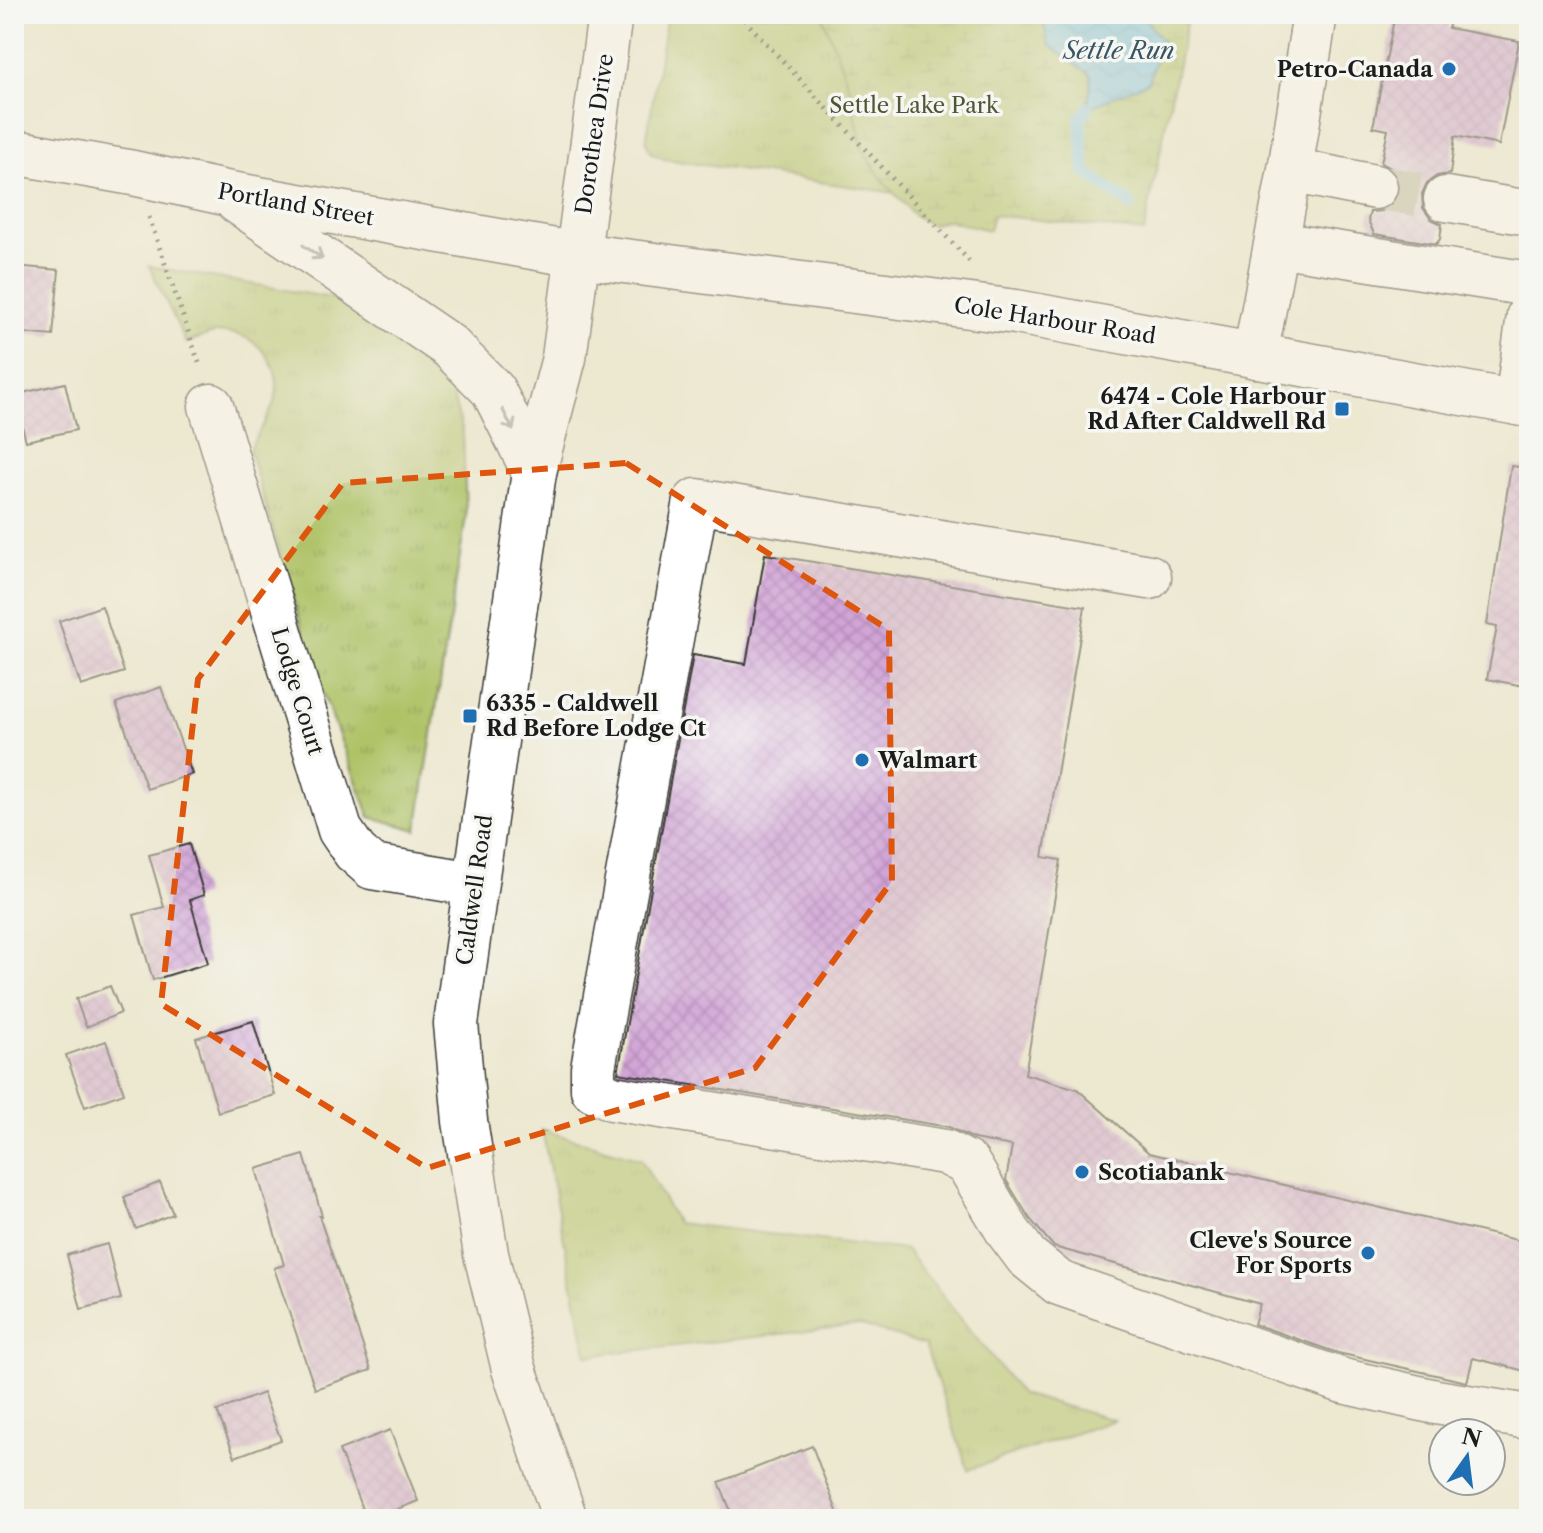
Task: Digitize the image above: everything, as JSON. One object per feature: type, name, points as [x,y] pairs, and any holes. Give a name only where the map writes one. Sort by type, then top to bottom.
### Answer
[{"type":"street","name":"Dorothea Drive","points":[[578,255],[610,14]]},
{"type":"street","points":[[1255,356],[1315,14]]},
{"type":"street","name":"Portland Street","points":[[14,152],[225,193],[578,255]]},
{"type":"street","points":[[1290,170],[1375,187]]},
{"type":"street","points":[[225,193],[449,346],[493,390],[534,472]]},
{"type":"street","points":[[1446,199],[1529,213]]},
{"type":"street","points":[[1277,244],[1529,284]]},
{"type":"street","name":"Cole Harbour Road","points":[[578,255],[1016,312],[1523,404]]},
{"type":"street","name":"Caldwell Road","points":[[565,1519],[514,1369],[486,1254],[465,1121],[456,1024],[534,472],[564,358],[578,255]]},
{"type":"street","points":[[1523,404],[1529,315]]},
{"type":"street","name":"Lodge Court","points":[[211,406],[340,830],[355,852],[372,867],[474,884]]},
{"type":"street","points":[[1149,577],[696,501],[593,1068],[593,1089],[612,1098],[945,1152],[968,1164],[1027,1257],[1059,1283],[1343,1381],[1436,1402],[1529,1417]]},
{"type":"path","points":[[739,14],[974,266]]},
{"type":"path","points":[[133,173],[191,334],[211,406]]},
{"type":"highlighted area","points":[[626,463],[889,630],[892,881],[755,1068],[427,1168],[161,1004],[198,679],[343,483]]},
{"type":"green space","name":"Settle Lake Park","points":[[667,14],[964,14],[894,193],[664,159],[651,153],[646,142]]},
{"type":"green space","points":[[822,14],[1188,14],[1144,232],[993,215],[989,230],[947,220],[931,225],[914,215],[885,183],[863,151],[849,87]]},
{"type":"green space","points":[[149,266],[365,304],[410,337],[449,383],[463,432],[466,517],[417,830],[370,817],[314,670],[249,449],[273,405],[276,377],[272,365],[256,344],[231,333],[212,334],[186,343]]},
{"type":"green space","points":[[542,1130],[641,1159],[677,1223],[906,1250],[1021,1394],[1114,1420],[968,1470],[925,1345],[860,1325],[587,1356]]},
{"type":"water","name":"Settle Run","points":[[1041,14],[1141,14],[1162,41],[1148,82],[1088,108],[1091,75],[1049,45]]},
{"type":"building","name":"Petro-Canada","points":[[1395,14],[1450,23],[1448,28],[1519,41],[1499,145],[1455,136],[1450,174],[1437,176],[1427,183],[1422,194],[1423,208],[1431,219],[1442,224],[1436,244],[1374,234],[1368,220],[1370,212],[1382,211],[1393,204],[1400,191],[1398,178],[1391,168],[1381,163],[1388,130],[1373,127]]},
{"type":"building","points":[[14,266],[59,270],[53,336],[14,332]]},
{"type":"building","points":[[65,383],[76,430],[26,441],[14,395]]},
{"type":"building","points":[[1511,466],[1529,468],[1529,687],[1487,679],[1497,627],[1487,625]]},
{"type":"building","name":"Walmart","points":[[765,554],[1085,607],[1043,857],[1061,860],[1025,1074],[1077,1089],[1149,1153],[1529,1243],[1529,1372],[1473,1358],[1467,1382],[1338,1353],[1254,1324],[1260,1304],[1054,1247],[1030,1219],[1006,1180],[1012,1146],[974,1139],[949,1127],[618,1073],[693,655],[746,664]]},
{"type":"building","points":[[102,606],[124,672],[81,686],[59,621]]},
{"type":"building","points":[[161,687],[192,774],[147,789],[116,703]]},
{"type":"building","points":[[189,844],[204,895],[190,900],[208,963],[153,980],[134,915],[164,907],[149,855]]},
{"type":"building","points":[[110,986],[121,1013],[86,1027],[76,999]]},
{"type":"building","points":[[253,1021],[275,1095],[218,1112],[196,1038]]},
{"type":"building","points":[[106,1041],[124,1093],[85,1107],[66,1055]]},
{"type":"building","points":[[304,1155],[322,1216],[319,1216],[371,1370],[315,1389],[274,1268],[284,1265],[256,1169]]},
{"type":"building","points":[[160,1182],[173,1214],[136,1229],[124,1197]]},
{"type":"building","points":[[107,1244],[121,1299],[81,1309],[67,1255]]},
{"type":"building","points":[[263,1393],[281,1440],[235,1457],[217,1411]]},
{"type":"building","points":[[390,1430],[418,1501],[366,1519],[339,1450]]},
{"type":"building","points":[[812,1446],[840,1519],[734,1519],[719,1482]]},
{"type":"waterway","name":"Settle Run","points":[[1088,108],[1080,119],[1085,171],[1131,205]]},
{"type":"tunnel","points":[[1375,187],[1446,199]]},
{"type":"place","name":"Petro-Canada","points":[[1449,69]]},
{"type":"place","name":"6474 - Cole Harbour Rd After Caldwell Rd","points":[[1342,409]]},
{"type":"place","name":"6335 - Caldwell Rd Before Lodge Ct","points":[[470,716]]},
{"type":"place","name":"Walmart","points":[[862,760]]},
{"type":"place","name":"Scotiabank","points":[[1082,1172]]},
{"type":"place","name":"Cleve's Source For Sports","points":[[1368,1253]]}]
